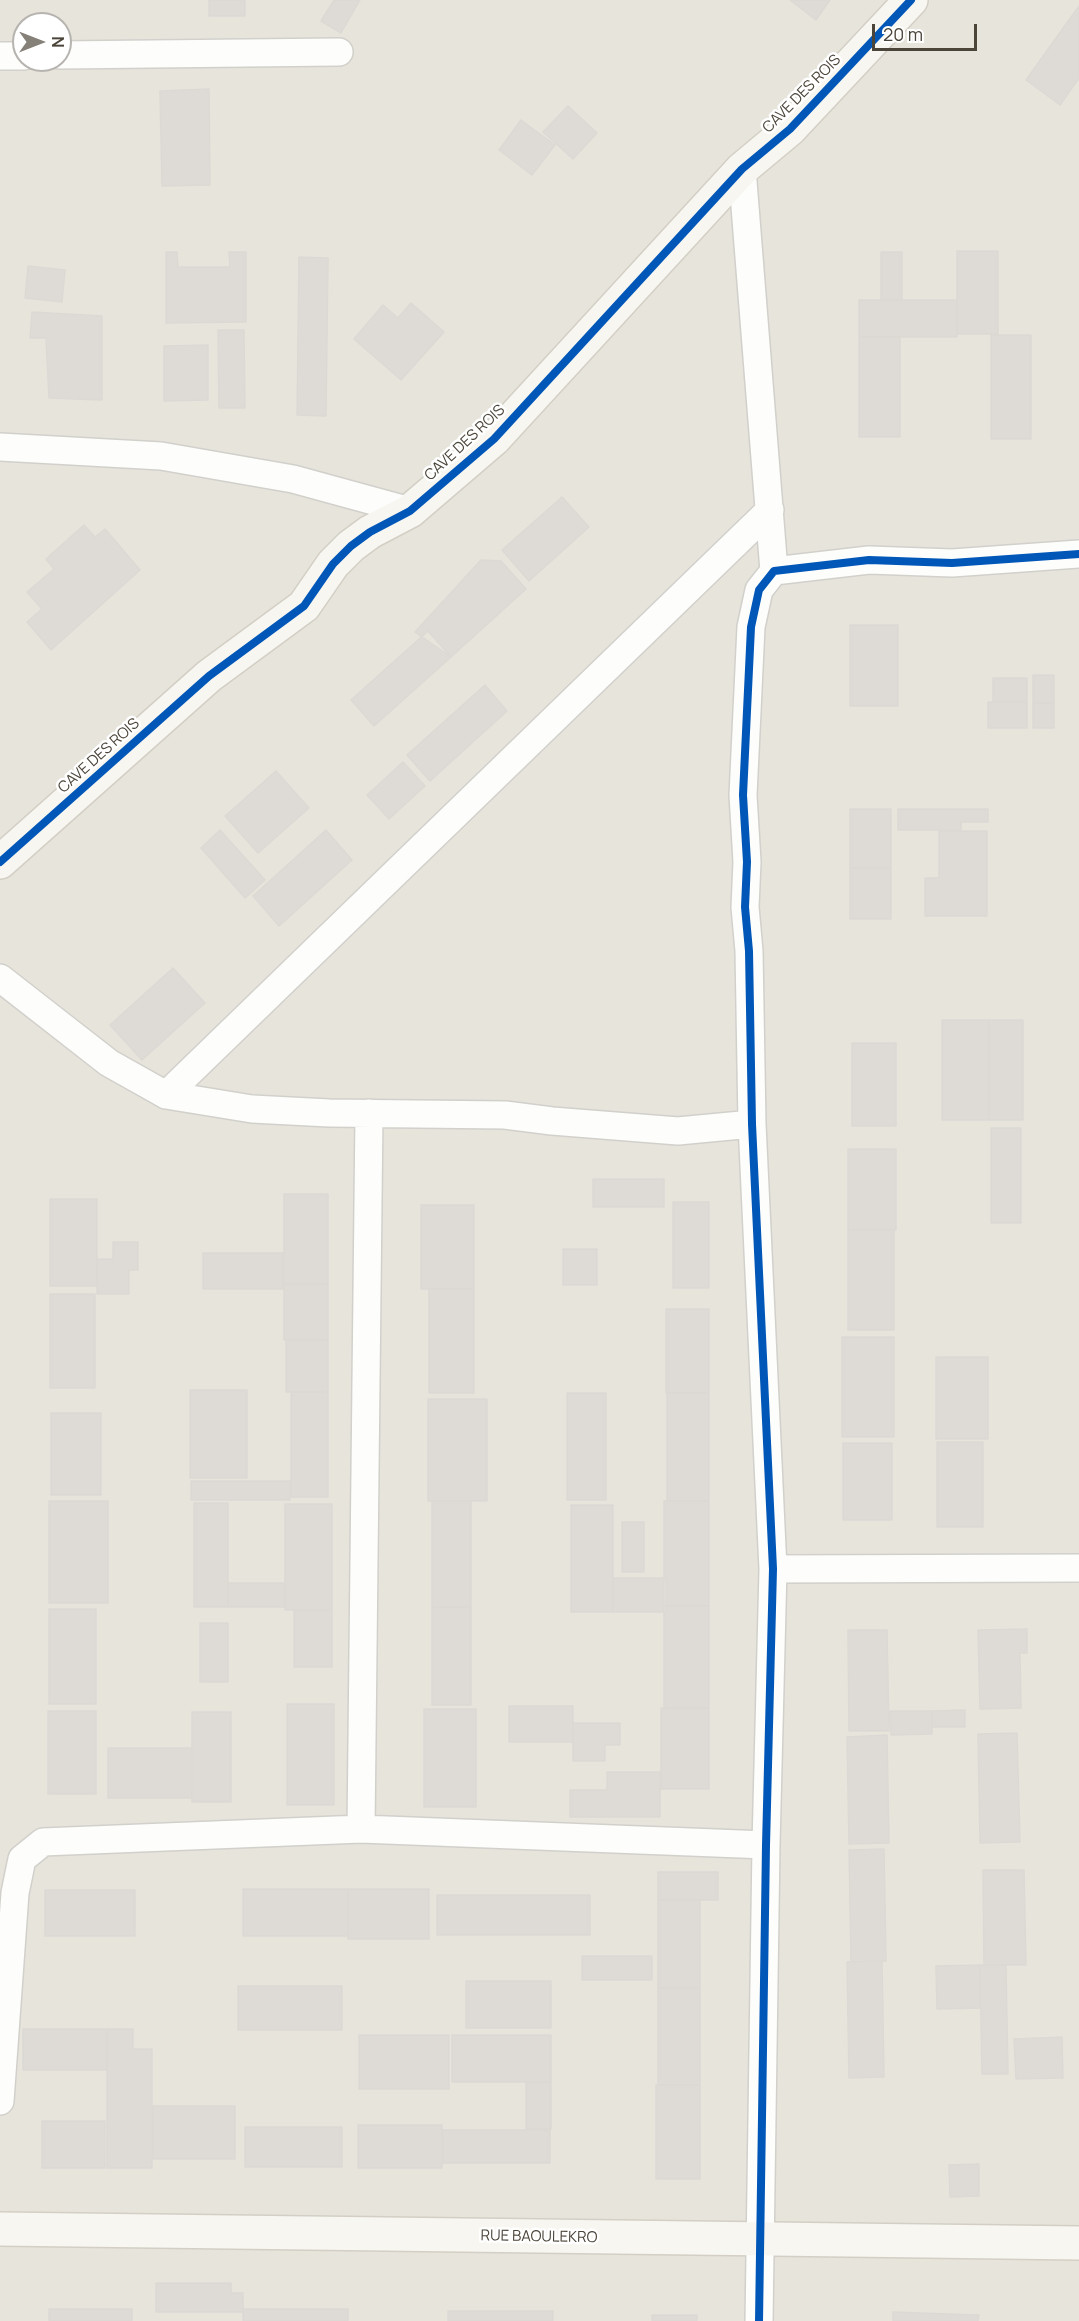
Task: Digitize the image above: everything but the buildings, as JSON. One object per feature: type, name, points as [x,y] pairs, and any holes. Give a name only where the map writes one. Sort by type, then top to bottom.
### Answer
[{"type":"street","name":"CAVE DES ROIS","points":[[0,862],[209,676],[304,606],[333,564],[351,546],[370,532],[410,511],[494,439],[742,169],[790,129],[911,0]]},
{"type":"street","points":[[72,55],[339,52]]},
{"type":"street","points":[[742,169],[774,571],[759,590],[751,627],[743,795],[747,862],[745,907],[749,951],[752,1124],[773,1569],[766,1845],[759,2321]]},
{"type":"street","points":[[0,447],[161,456],[293,479],[410,511]]},
{"type":"street","points":[[166,1095],[770,510]]},
{"type":"street","points":[[774,571],[869,560],[952,563],[1079,555]]},
{"type":"street","points":[[0,978],[109,1063],[166,1095],[252,1109],[505,1115],[678,1131],[752,1124]]},
{"type":"street","points":[[361,1829],[369,1113]]},
{"type":"street","points":[[773,1569],[1079,1568]]},
{"type":"street","points":[[0,2101],[15,1893],[22,1859],[43,1842],[361,1829],[766,1845]]},
{"type":"street","name":"RUE BAOULEKRO","points":[[0,2229],[1079,2243]]},
{"type":"shaded area","points":[[0,0],[1079,0],[1079,2321],[0,2321]]},
{"type":"cycle path","points":[[0,862],[209,676],[304,606],[333,564],[351,546],[370,532],[410,511],[494,439],[742,169],[790,129],[911,0]]},
{"type":"cycle path","points":[[759,2321],[766,1845],[773,1569],[752,1124],[749,951],[745,907],[747,862],[743,795],[751,627],[759,590],[774,571],[869,560],[952,563],[1079,554]]}]
